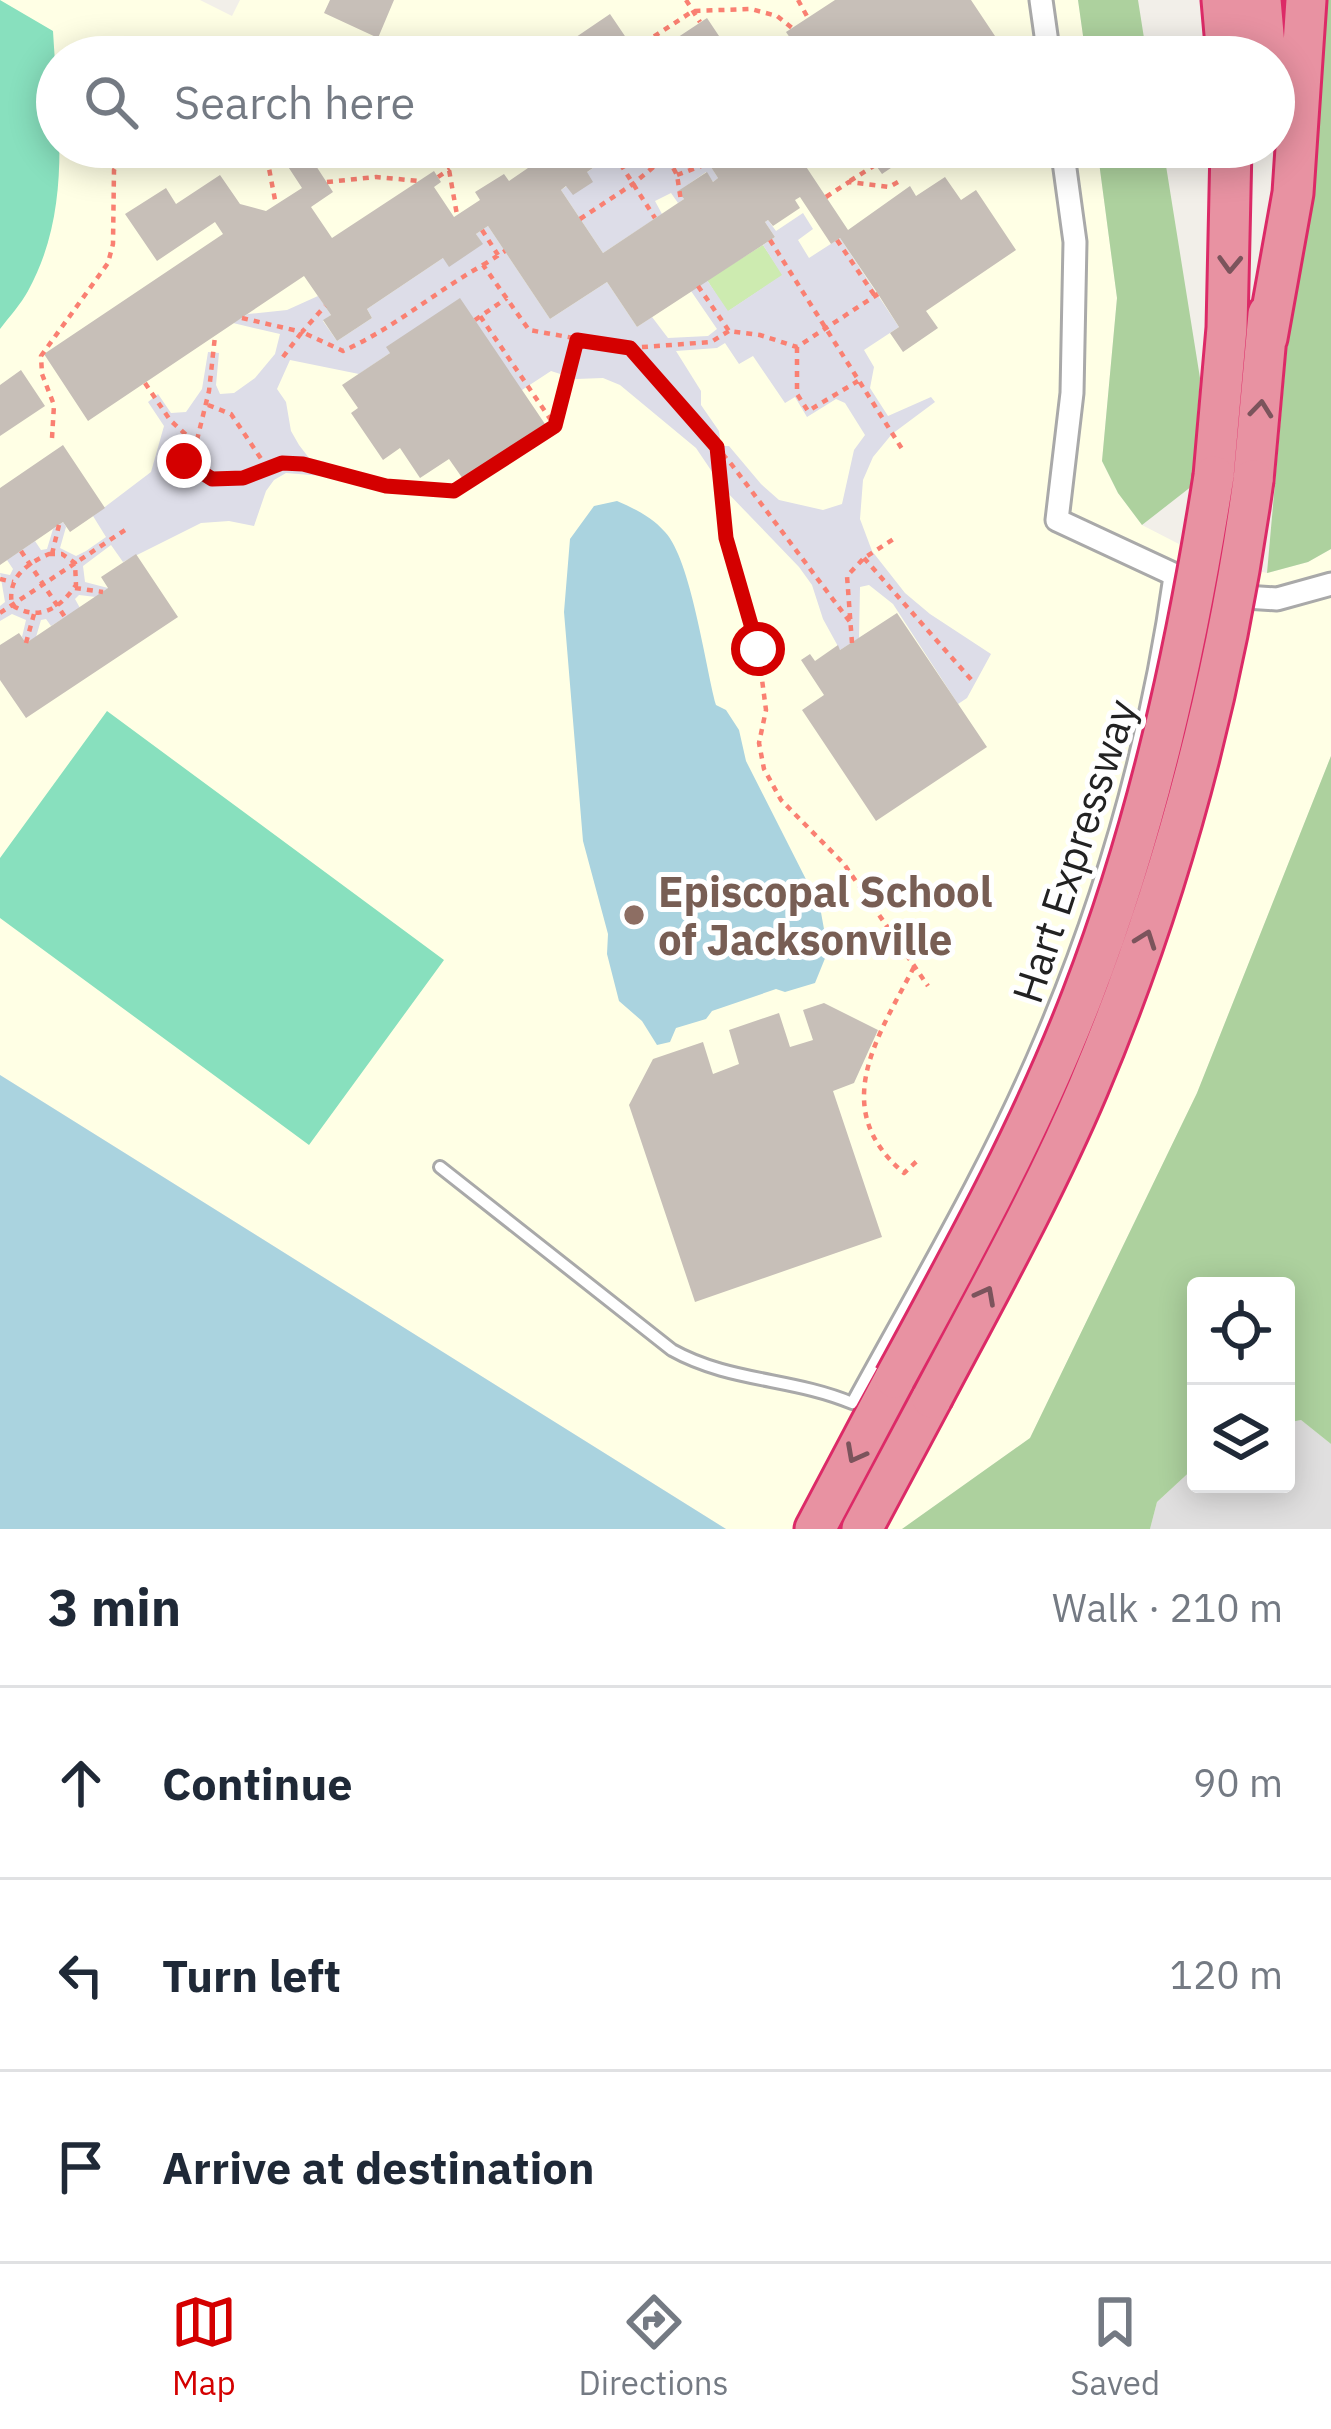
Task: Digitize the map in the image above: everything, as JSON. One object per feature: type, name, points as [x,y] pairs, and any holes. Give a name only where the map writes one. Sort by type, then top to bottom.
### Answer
[{"type":"highway","points":[[1222,0],[1225,36]]},
{"type":"highway","points":[[1262,0],[1265,36]]},
{"type":"highway","points":[[1295,163],[1306,0]]},
{"type":"highway","name":"Hart Expressway","points":[[862,1529],[1046,1180],[1125,996],[1198,772],[1232,617],[1234,478],[1227,328],[1231,168]]},
{"type":"highway","name":"Hart Expressway","points":[[815,1529],[998,1187],[1082,997],[1146,809],[1267,338],[1269,168]]},
{"type":"highway","points":[[1267,338],[1295,168]]},
{"type":"street","points":[[1041,0],[1046,36]]},
{"type":"street","points":[[1064,168],[1075,254],[1072,393],[1057,520],[1217,595],[1277,599],[1331,584]]},
{"type":"lane","points":[[440,1166],[672,1350],[698,1365],[813,1387],[852,1403],[996,1135],[1042,1038],[1099,880],[1135,753],[1160,644],[1170,573]]},
{"type":"path","points":[[686,0],[700,22]]},
{"type":"path","points":[[798,0],[808,18]]},
{"type":"path","points":[[656,36],[693,11],[751,9],[777,16],[792,28]]},
{"type":"path","points":[[52,438],[54,404],[41,356],[108,263],[115,168]]},
{"type":"path","points":[[269,168],[276,205]]},
{"type":"path","points":[[623,168],[655,218]]},
{"type":"path","points":[[580,219],[652,168]]},
{"type":"path","points":[[674,168],[681,201]]},
{"type":"path","points":[[677,175],[697,168]]},
{"type":"path","points":[[826,197],[870,168]]},
{"type":"path","points":[[438,177],[450,169],[457,215]]},
{"type":"path","points":[[327,182],[376,177],[419,181]]},
{"type":"path","points":[[849,182],[889,187],[898,182]]},
{"type":"path","points":[[242,317],[302,332],[343,351],[501,253],[482,230]]},
{"type":"path","points":[[483,265],[529,330],[630,348],[711,342],[729,332],[760,335],[797,347],[876,295],[837,240]]},
{"type":"path","points":[[770,241],[904,452]]},
{"type":"path","points":[[698,286],[729,332]]},
{"type":"path","points":[[506,298],[478,318],[555,426]]},
{"type":"path","points":[[283,357],[325,306]]},
{"type":"path","points":[[145,383],[170,420],[196,444],[215,336]]},
{"type":"path","points":[[184,461],[212,479],[243,478],[282,463],[386,486],[454,491],[555,426],[577,340]]},
{"type":"path","points":[[797,347],[797,394],[808,411],[858,381]]},
{"type":"path","points":[[630,348],[717,447],[850,622]]},
{"type":"path","points":[[206,404],[231,414],[268,469]]},
{"type":"path","points":[[717,447],[726,538],[758,649],[766,710],[759,743],[764,769],[781,800],[844,863],[928,986]]},
{"type":"path","points":[[52,554],[59,525]]},
{"type":"path","points":[[0,613],[128,528]]},
{"type":"path","points":[[852,643],[847,577],[864,558],[895,538]]},
{"type":"path","points":[[21,551],[65,617]]},
{"type":"path","points":[[12,605],[13,581],[29,564],[52,554],[62,554],[75,563]]},
{"type":"path","points":[[864,558],[975,684]]},
{"type":"path","points":[[12,605],[34,614],[59,606],[75,588],[75,563]]},
{"type":"path","points":[[0,578],[13,581]]},
{"type":"path","points":[[75,588],[103,592]]},
{"type":"path","points":[[26,643],[34,614]]},
{"type":"path","points":[[914,967],[862,1081],[861,1105],[885,1157],[904,1173],[917,1160]]},
{"type":"shaded area","name":"Episcopal School of Jacksonville","points":[[0,0],[200,0],[232,16],[240,0],[1078,0],[1083,36],[36,36],[36,168],[1100,168],[1117,298],[1102,461],[1142,525],[1210,560],[1267,573],[1308,562],[1331,549],[1331,756],[1197,1093],[1030,1438],[902,1529],[726,1529],[0,1075]]},
{"type":"shaded area","points":[[593,168],[712,168],[718,178],[713,182],[706,172],[679,191],[684,199],[678,203],[671,193],[655,201],[662,214],[603,253],[561,190]]},
{"type":"shaded area","points":[[803,213],[813,229],[798,240],[809,258],[840,238],[899,327],[864,350],[874,367],[870,388],[888,416],[931,397],[935,402],[892,434],[873,457],[863,480],[860,519],[872,551],[905,593],[991,654],[967,698],[958,704],[893,604],[869,585],[860,587],[859,638],[840,650],[812,585],[799,567],[723,488],[696,448],[620,385],[551,371],[522,390],[390,353],[359,374],[290,360],[277,389],[286,402],[291,431],[299,445],[309,458],[326,462],[323,476],[286,473],[274,480],[254,526],[201,523],[123,562],[111,545],[83,566],[85,582],[108,588],[96,597],[79,595],[75,599],[80,608],[51,626],[41,620],[36,637],[26,643],[22,637],[26,620],[12,614],[0,621],[0,606],[5,602],[0,573],[10,575],[13,569],[7,560],[35,541],[41,550],[47,549],[53,529],[63,522],[60,548],[76,556],[86,551],[106,537],[93,516],[151,472],[164,426],[148,402],[158,394],[171,413],[186,412],[202,389],[208,352],[219,353],[216,385],[220,394],[234,393],[255,378],[275,354],[280,334],[233,323],[248,314],[287,310],[318,296],[331,315],[323,321],[337,341],[372,318],[367,309],[443,258],[482,244],[476,234],[488,226],[550,319],[607,282],[637,327],[652,317],[668,338],[708,336],[717,329],[691,291],[707,280],[728,311],[782,275],[763,245],[775,237],[765,222],[776,231]],"holes":[[[725,343],[739,364],[753,356],[785,403],[795,397],[807,417],[836,399],[845,403],[865,435],[854,450],[842,504],[823,510],[779,500],[761,484],[729,446],[721,446],[719,431],[701,405],[701,391],[676,351],[717,348]]]},
{"type":"shaded area","points":[[1301,1420],[1331,1444],[1331,1529],[1150,1529],[1157,1502],[1187,1474],[1187,1493],[1295,1493],[1295,1421]]},
{"type":"green space","points":[[0,0],[53,31],[53,36],[36,36],[36,168],[59,168],[52,228],[42,260],[25,296],[0,329]]},
{"type":"green space","points":[[1078,0],[1138,0],[1144,36],[1083,36]]},
{"type":"green space","points":[[1318,0],[1331,0],[1331,549],[1308,562],[1267,573]]},
{"type":"green space","points":[[1100,168],[1166,168],[1200,378],[1192,486],[1142,525],[1102,461],[1117,298]]},
{"type":"green space","points":[[763,245],[783,275],[727,312],[707,280]]},
{"type":"green space","points":[[107,711],[444,960],[309,1145],[0,918],[0,858]]},
{"type":"green space","points":[[1331,756],[1331,1444],[1301,1420],[1295,1421],[1295,1277],[1187,1277],[1187,1474],[1157,1502],[1150,1529],[902,1529],[1030,1438],[1197,1093]]},
{"type":"water","points":[[617,501],[655,522],[674,546],[690,588],[716,705],[726,710],[739,730],[746,761],[820,907],[828,951],[815,983],[785,992],[776,989],[712,1011],[706,1019],[676,1028],[670,1042],[657,1045],[642,1021],[619,1001],[607,954],[608,934],[583,841],[564,612],[570,539],[594,506]]},
{"type":"water","points":[[0,1075],[726,1529],[0,1529]]},
{"type":"building","points":[[330,0],[394,0],[379,36],[324,13]]},
{"type":"building","points":[[835,0],[971,0],[995,36],[789,36],[786,32]]},
{"type":"building","points":[[610,14],[625,36],[578,36]]},
{"type":"building","points":[[707,18],[719,36],[680,36]]},
{"type":"building","points":[[289,168],[317,168],[333,192],[311,207],[332,238],[434,171],[441,182],[434,187],[454,217],[480,200],[475,192],[504,174],[509,181],[528,168],[593,168],[587,172],[593,182],[573,195],[566,186],[561,190],[603,253],[684,199],[678,191],[707,172],[713,182],[718,178],[712,168],[807,168],[848,230],[910,186],[916,196],[945,177],[961,200],[976,190],[1016,250],[926,311],[938,328],[903,352],[890,333],[899,327],[878,294],[840,238],[831,244],[800,197],[795,200],[800,208],[773,226],[765,222],[775,237],[637,327],[607,282],[550,319],[488,226],[476,234],[483,244],[449,267],[443,258],[367,309],[372,318],[337,341],[323,320],[331,315],[304,276],[88,421],[44,354],[223,234],[215,222],[157,261],[125,214],[166,188],[176,204],[220,175],[240,204],[266,211],[302,188]]},
{"type":"building","points":[[460,298],[545,424],[463,479],[449,459],[420,478],[400,448],[383,460],[351,413],[358,408],[342,385],[390,353],[386,347]]},
{"type":"building","points":[[21,370],[45,406],[0,436],[0,385]]},
{"type":"building","points":[[63,445],[105,508],[70,532],[63,522],[0,565],[0,488]]},
{"type":"building","points":[[136,554],[178,617],[26,718],[0,680],[0,645],[19,633],[26,643],[108,588],[101,577]]},
{"type":"building","points":[[897,613],[987,747],[876,821],[802,710],[824,695],[801,660],[810,654],[815,661],[838,645],[840,650]]},
{"type":"building","points":[[824,1003],[878,1030],[854,1083],[833,1091],[882,1237],[695,1302],[629,1105],[653,1059],[703,1042],[713,1074],[739,1064],[729,1030],[779,1013],[790,1047],[813,1040],[803,1010]]},
{"type":"place","name":"Episcopal School of Jacksonville","points":[[634,915]]},
{"type":"route","points":[[184,461],[212,479],[243,478],[282,463],[303,464],[355,481],[454,491],[555,426],[577,340],[630,348],[717,447],[726,538],[758,649]]}]
